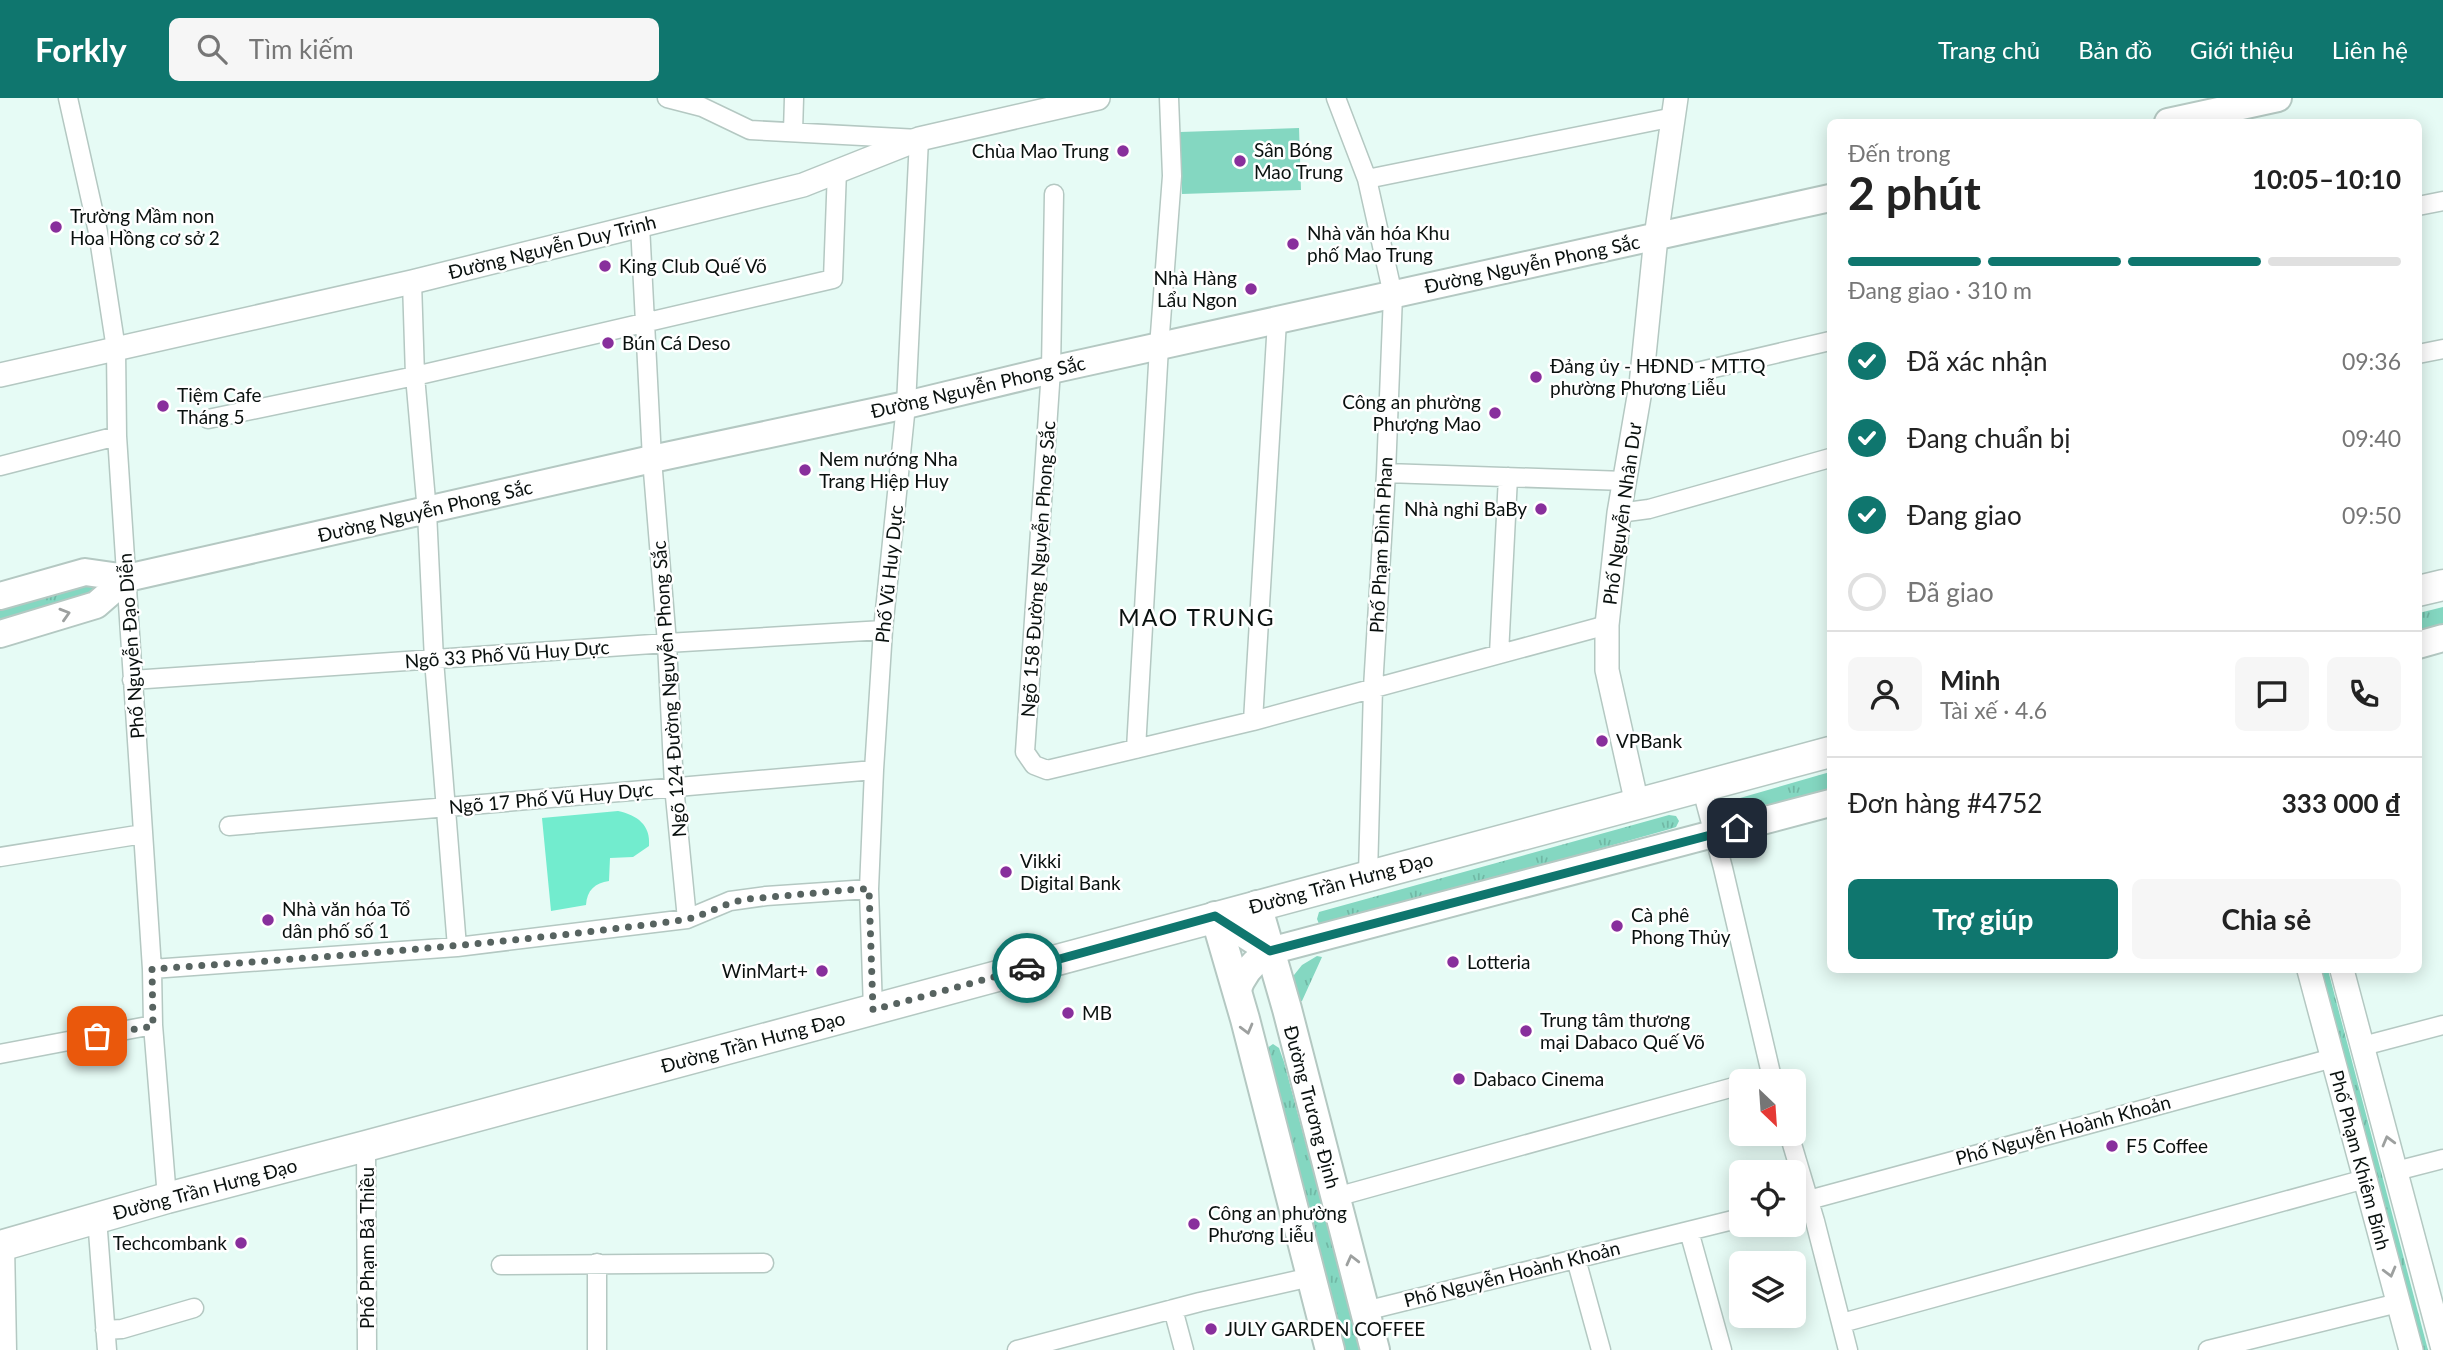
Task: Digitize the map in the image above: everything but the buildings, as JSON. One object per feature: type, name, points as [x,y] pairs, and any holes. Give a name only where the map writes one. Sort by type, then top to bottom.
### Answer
[{"type":"highway","points":[[2422,590],[2443,585]]},
{"type":"highway","name":"Đường Trần Hưng Đạo","points":[[3,1245],[167,1198],[1827,753]]},
{"type":"main road","points":[[2181,119],[2275,98],[2279,119]]},
{"type":"main road","name":"Đường Nguyễn Phong Sắc","points":[[0,596],[85,572],[127,578],[1827,199]]},
{"type":"main road","name":"Đường Nguyễn Phong Sắc","points":[[0,634],[96,605],[127,578]]},
{"type":"main road","points":[[2422,644],[2443,638]]},
{"type":"main road","points":[[1237,991],[1241,980],[1254,964],[1270,951],[1827,804]]},
{"type":"main road","name":"Đường Trương Định","points":[[1257,905],[1375,1350]]},
{"type":"main road","points":[[1215,916],[1270,951]]},
{"type":"main road","points":[[1215,916],[1331,1350]]},
{"type":"street","name":"Phố Nguyễn Đạo Diễn","points":[[68,98],[98,232],[116,349],[117,436],[152,969],[153,1026],[167,1198]]},
{"type":"street","points":[[667,98],[702,107],[750,130],[919,139]]},
{"type":"street","points":[[793,132],[794,98]]},
{"type":"street","points":[[1169,98],[1172,176],[1159,347],[1136,749],[1253,721],[1607,625]]},
{"type":"street","name":"Phố Phạm Đình Phan","points":[[1336,98],[1367,179],[1392,295],[1386,473],[1373,688],[1368,875]]},
{"type":"street","name":"Đường Nguyễn Duy Trinh","points":[[0,374],[412,282],[803,185],[919,139],[1086,99]]},
{"type":"street","points":[[1367,179],[1675,107]]},
{"type":"street","name":"Phố Nguyễn Nhân Dư","points":[[1637,804],[1607,670],[1607,625],[1619,513],[1641,385],[1656,237],[1675,107]]},
{"type":"street","name":"Phố Vũ Huy Dực","points":[[873,1010],[869,889],[874,770],[883,630],[906,405],[919,139]]},
{"type":"street","points":[[208,419],[415,376],[833,279],[837,170]]},
{"type":"street","name":"Ngõ 158 Đường Nguyễn Phong Sắc","points":[[1054,194],[1051,370],[1025,752],[1034,765],[1047,770],[1136,749]]},
{"type":"street","points":[[2422,205],[2443,201]]},
{"type":"street","name":"Ngõ 124 Đường Nguyễn Phong Sắc","points":[[640,225],[652,459],[667,643],[674,786],[687,919]]},
{"type":"street","points":[[412,282],[415,376],[427,512],[434,660],[457,947]]},
{"type":"street","points":[[1253,721],[1277,321]]},
{"type":"street","points":[[1641,385],[1827,342]]},
{"type":"street","points":[[2422,353],[2443,349]]},
{"type":"street","points":[[0,466],[117,436]]},
{"type":"street","points":[[1619,513],[1649,509],[1827,459]]},
{"type":"street","points":[[1386,473],[1625,481]]},
{"type":"street","points":[[1499,654],[1508,477]]},
{"type":"street","name":"Ngõ 33 Phố Vũ Huy Dực","points":[[132,680],[883,630]]},
{"type":"street","name":"Ngõ 17 Phố Vũ Huy Dực","points":[[229,825],[874,770]]},
{"type":"street","points":[[1701,786],[1765,1069]]},
{"type":"street","points":[[0,858],[143,834]]},
{"type":"street","points":[[152,969],[457,947],[687,919],[730,901],[869,889]]},
{"type":"street","name":"Phố Phạm Khiêm Bính","points":[[2310,973],[2411,1350]]},
{"type":"street","name":"Phố Phạm Khiêm Bính","points":[[2343,973],[2396,1171],[2436,1292],[2443,1349]]},
{"type":"street","points":[[2363,1046],[2443,1025]]},
{"type":"street","points":[[0,1054],[153,1026]]},
{"type":"street","name":"Phố Nguyễn Hoành Khoản","points":[[1806,1201],[2333,1058]]},
{"type":"street","points":[[1336,1197],[1729,1088]]},
{"type":"street","name":"Phố Phạm Bá Thiều","points":[[366,1146],[367,1350]]},
{"type":"street","points":[[2396,1171],[2443,1159]]},
{"type":"street","points":[[1842,1323],[2365,1179]]},
{"type":"street","points":[[1806,1217],[1849,1350]]},
{"type":"street","points":[[97,1218],[107,1350]]},
{"type":"street","name":"Phố Nguyễn Hoành Khoản","points":[[1365,1311],[1729,1221]]},
{"type":"street","points":[[1689,1231],[1722,1350]]},
{"type":"street","points":[[3,1245],[7,1350]]},
{"type":"street","points":[[1576,1259],[1601,1350]]},
{"type":"street","points":[[597,1263],[597,1350]]},
{"type":"street","points":[[501,1265],[764,1263]]},
{"type":"street","points":[[1017,1350],[1047,1346],[1173,1309],[1311,1277]]},
{"type":"street","points":[[2208,1350],[2398,1303]]},
{"type":"street","points":[[105,1329],[122,1329],[194,1308]]},
{"type":"street","points":[[1173,1309],[1184,1350]]},
{"type":"green space","name":"Sân Bóng Mao Trung","points":[[1299,128],[1301,190],[1182,194],[1180,132]]},
{"type":"green space","points":[[89,581],[95,590],[90,595],[0,619],[0,605]]},
{"type":"green space","points":[[2443,607],[2443,629],[2422,635],[2422,612]]},
{"type":"green space","points":[[1827,773],[1827,792],[1730,816],[1725,806],[1740,798]]},
{"type":"green space","points":[[1669,815],[1676,816],[1679,821],[1676,827],[1324,926],[1319,924],[1317,919],[1319,912]]},
{"type":"green space","points":[[1317,956],[1322,957],[1302,1001],[1294,1002],[1290,980],[1302,965]]},
{"type":"green space","points":[[2320,973],[2329,973],[2428,1350],[2419,1350]]},
{"type":"green space","points":[[1273,1044],[1279,1048],[1284,1062],[1361,1350],[1345,1350],[1270,1066],[1267,1048]]},
{"type":"shaded area","points":[[618,811],[641,822],[648,832],[649,846],[633,857],[610,858],[609,881],[593,888],[586,905],[551,911],[542,818]]},
{"type":"way so far","points":[[97,1036],[153,1026],[152,969],[457,947],[687,919],[730,901],[859,889],[869,889],[873,1010],[1027,968]]},
{"type":"place","name":"Chùa Mao Trung","points":[[1123,151]]},
{"type":"place","name":"Sân Bóng Mao Trung","points":[[1240,161]]},
{"type":"place","name":"Trường Mầm non Hoa Hồng cơ sở 2","points":[[56,227]]},
{"type":"place","name":"Nhà văn hóa Khu phố Mao Trung","points":[[1293,244]]},
{"type":"place","name":"King Club Quế Võ","points":[[605,266]]},
{"type":"place","name":"Nhà Hàng Lẩu Ngon","points":[[1251,289]]},
{"type":"place","name":"Bún Cá Deso","points":[[608,343]]},
{"type":"place","name":"Đảng ủy - HĐND - MTTQ phường Phương Liễu","points":[[1536,377]]},
{"type":"place","name":"Tiệm Cafe Tháng 5","points":[[163,406]]},
{"type":"place","name":"Công an phường Phượng Mao","points":[[1495,413]]},
{"type":"place","name":"Nem nướng Nha Trang Hiệp Huy","points":[[805,470]]},
{"type":"place","name":"Nhà nghỉ BaBy","points":[[1541,509]]},
{"type":"place","name":"VPBank","points":[[1602,741]]},
{"type":"place","name":"Vikki Digital Bank","points":[[1006,872]]},
{"type":"place","name":"Nhà văn hóa Tổ dân phố số 1","points":[[268,920]]},
{"type":"place","name":"Cà phê Phong Thủy","points":[[1617,926]]},
{"type":"place","name":"Lotteria","points":[[1453,962]]},
{"type":"place","name":"WinMart+","points":[[822,971]]},
{"type":"place","name":"MB","points":[[1068,1013]]},
{"type":"place","name":"Trung tâm thương mại Dabaco Quế Võ","points":[[1526,1031]]},
{"type":"place","name":"Dabaco Cinema","points":[[1459,1079]]},
{"type":"place","name":"F5 Coffee","points":[[2112,1146]]},
{"type":"place","name":"Công an phường Phương Liễu","points":[[1194,1224]]},
{"type":"place","name":"Techcombank","points":[[241,1243]]},
{"type":"place","name":"JULY GARDEN COFFEE","points":[[1211,1329]]},
{"type":"district","name":"MAO TRUNG","points":[[1197,618]]},
{"type":"route","points":[[1027,968],[1215,916],[1270,951],[1737,828]]}]
